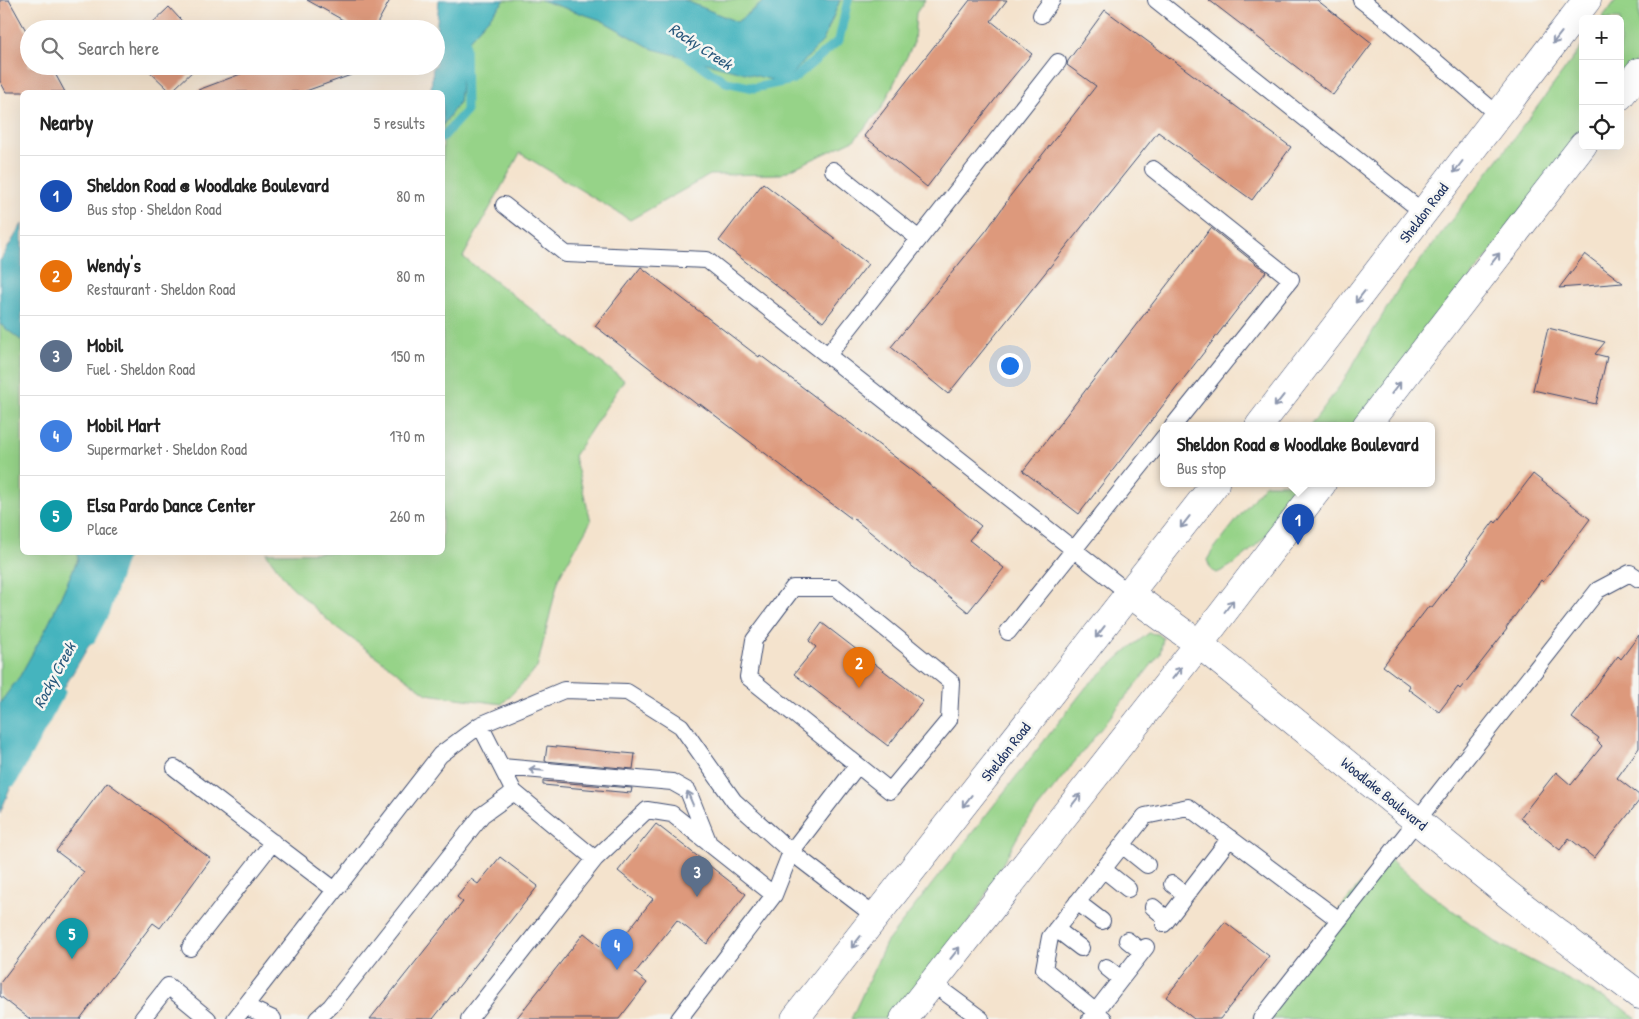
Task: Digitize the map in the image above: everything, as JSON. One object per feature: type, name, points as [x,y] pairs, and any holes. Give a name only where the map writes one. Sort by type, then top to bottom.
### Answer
[{"type":"main road","name":"Sheldon Road","points":[[1263,422],[1587,0]]},
{"type":"main road","points":[[1624,91],[1639,72]]},
{"type":"main road","points":[[1369,422],[1579,150]]},
{"type":"main road","name":"Sheldon Road","points":[[795,1019],[1213,487]]},
{"type":"main road","points":[[904,1019],[1199,644],[1320,487]]},
{"type":"main road","name":"Woodlake Boulevard","points":[[1130,594],[1199,644],[1511,897],[1639,995]]},
{"type":"lane","points":[[1041,15],[1052,0]]},
{"type":"lane","points":[[1156,0],[1424,213]]},
{"type":"lane","points":[[1362,0],[1498,115]]},
{"type":"lane","points":[[828,355],[1058,62]]},
{"type":"lane","points":[[1153,169],[1291,279],[1176,422]]},
{"type":"lane","points":[[833,170],[919,239]]},
{"type":"lane","points":[[504,205],[566,254],[706,260],[1130,594]]},
{"type":"lane","points":[[1008,632],[1160,442]]},
{"type":"lane","points":[[1261,1019],[1598,590],[1630,573],[1639,579]]},
{"type":"lane","points":[[793,588],[836,588],[951,682],[949,720],[890,791],[857,766],[748,677],[754,640],[793,588]]},
{"type":"lane","points":[[235,1019],[440,755],[480,725],[564,690],[628,692],[681,726],[734,801],[791,852],[876,917]]},
{"type":"lane","points":[[480,725],[514,792],[595,859]]},
{"type":"lane","points":[[679,1019],[774,895],[791,852],[857,766]]},
{"type":"lane","points":[[502,767],[672,782],[688,791],[708,844]]},
{"type":"lane","points":[[175,768],[335,890]]},
{"type":"lane","points":[[317,1019],[331,1006],[482,815],[514,792]]},
{"type":"lane","points":[[1127,940],[1144,949],[1121,979],[1097,1017],[1044,969],[1050,937],[1144,816],[1188,807],[1339,920]]},
{"type":"lane","points":[[469,1019],[595,859],[647,810],[672,814],[774,895]]},
{"type":"lane","points":[[1153,907],[1166,922],[1230,838]]},
{"type":"lane","points":[[190,948],[273,842]]},
{"type":"lane","points":[[1122,844],[1147,865]]},
{"type":"lane","points":[[1103,869],[1128,889]]},
{"type":"lane","points":[[1172,884],[1186,895]]},
{"type":"lane","points":[[1077,902],[1102,921]]},
{"type":"lane","points":[[1056,929],[1082,948]]},
{"type":"lane","points":[[1106,967],[1121,979]]},
{"type":"lane","points":[[932,983],[980,1019]]},
{"type":"lane","points":[[142,1019],[168,986],[208,1019]]},
{"type":"lane","points":[[245,1006],[273,1019]]},
{"type":"green space","points":[[505,0],[541,0],[601,20],[653,49],[823,41],[840,0],[925,0],[916,13],[914,42],[882,108],[854,140],[781,174],[710,175],[630,220],[520,153],[463,257],[624,380],[574,456],[591,521],[559,577],[537,668],[502,704],[427,694],[332,624],[289,584],[267,555],[445,555],[445,122],[459,102],[465,44]]},
{"type":"green space","points":[[684,0],[766,0],[737,22]]},
{"type":"green space","points":[[1616,0],[1639,0],[1639,57],[1624,77],[1624,15],[1605,15]]},
{"type":"green space","points":[[1579,50],[1579,138],[1359,422],[1313,422],[1342,383],[1397,291]]},
{"type":"green space","points":[[0,324],[20,339],[20,555],[77,555],[78,559],[48,625],[20,676],[0,703]]},
{"type":"green space","points":[[1263,487],[1308,487],[1268,534],[1243,557],[1217,573],[1211,570],[1207,560]]},
{"type":"green space","points":[[1149,633],[1158,634],[1163,638],[1160,654],[1023,827],[974,915],[891,1019],[851,1019],[886,943],[1087,686]]},
{"type":"green space","points":[[1384,854],[1425,890],[1497,943],[1623,1008],[1637,1019],[1252,1019]]},
{"type":"water","points":[[439,0],[505,0],[465,44],[459,102],[445,122],[445,90],[431,90],[432,75],[445,75],[445,20],[437,20]]},
{"type":"water","points":[[541,0],[684,0],[737,22],[766,0],[840,0],[823,41],[784,83],[653,49],[601,20]]},
{"type":"water","points":[[20,227],[20,339],[0,324],[0,261]]},
{"type":"water","points":[[77,555],[122,555],[92,640],[23,758],[0,813],[0,703],[20,676],[48,625],[78,559]]},
{"type":"building","points":[[0,0],[9,0],[20,20],[20,75],[56,75],[64,90],[20,90],[20,92],[6,92],[0,81]]},
{"type":"building","points":[[307,0],[390,0],[379,20],[343,20]]},
{"type":"building","points":[[970,0],[1007,0],[991,21],[1032,54],[927,187],[864,136]]},
{"type":"building","points":[[1209,0],[1317,0],[1372,43],[1333,95]]},
{"type":"building","points":[[169,7],[181,20],[155,20]]},
{"type":"building","points":[[1105,10],[1291,147],[1252,200],[1158,132],[948,394],[891,347],[986,231],[1007,200],[1096,86],[1067,65]]},
{"type":"building","points":[[153,75],[189,75],[173,90],[169,90]]},
{"type":"building","points":[[238,75],[351,75],[309,90],[198,90]]},
{"type":"building","points":[[763,183],[868,264],[823,322],[719,241]]},
{"type":"building","points":[[1211,228],[1266,272],[1079,514],[1023,471]]},
{"type":"building","points":[[1585,254],[1623,283],[1559,288]]},
{"type":"building","points":[[641,267],[912,470],[981,526],[969,540],[1004,568],[968,612],[853,518],[700,404],[699,406],[595,326]]},
{"type":"building","points":[[1548,328],[1605,342],[1595,354],[1607,357],[1596,404],[1533,390]]},
{"type":"building","points":[[1533,474],[1590,519],[1543,582],[1541,580],[1476,669],[1460,689],[1458,687],[1439,712],[1408,689],[1410,686],[1383,666],[1429,606],[1432,607],[1469,559],[1467,557],[1494,521],[1496,523]]},
{"type":"building","points":[[822,623],[923,701],[888,746],[794,674],[816,647],[809,641]]},
{"type":"building","points":[[1639,635],[1639,748],[1617,778],[1639,795],[1639,801],[1594,858],[1569,838],[1560,850],[1520,818],[1556,772],[1571,785],[1602,746],[1597,741],[1599,738],[1572,718],[1618,656],[1621,659]]},
{"type":"building","points":[[547,746],[635,754],[633,769],[545,761]]},
{"type":"building","points":[[543,781],[632,788],[631,793],[543,785]]},
{"type":"building","points":[[107,782],[211,859],[160,928],[153,923],[80,1019],[30,1019],[0,996],[0,983],[84,872],[56,851]]},
{"type":"building","points":[[656,824],[746,894],[707,944],[677,920],[635,973],[647,983],[619,1019],[516,1019],[584,933],[610,954],[653,899],[618,871]]},
{"type":"building","points":[[500,857],[538,886],[433,1019],[370,1019],[463,902],[457,897],[471,879],[478,884]]},
{"type":"building","points":[[1225,922],[1269,956],[1220,1019],[1194,1019],[1166,997]]},
{"type":"waterway","name":"Rocky Creek","points":[[681,52],[726,82],[754,88],[792,80],[839,40],[848,0]]},
{"type":"waterway","name":"Rocky Creek","points":[[445,135],[466,111],[465,37]]},
{"type":"waterway","name":"Rocky Creek","points":[[91,639],[104,614],[123,555]]},
{"type":"waterway","name":"Rocky Creek","points":[[12,782],[61,692]]},
{"type":"place","name":"Sheldon Road @ Woodlake Boulevard","points":[[1298,545]]},
{"type":"place","name":"Wendy's","points":[[859,688]]},
{"type":"place","name":"Mobil","points":[[697,897]]},
{"type":"place","name":"Elsa Pardo Dance Center","points":[[72,959]]},
{"type":"place","name":"Mobil Mart","points":[[617,970]]}]
